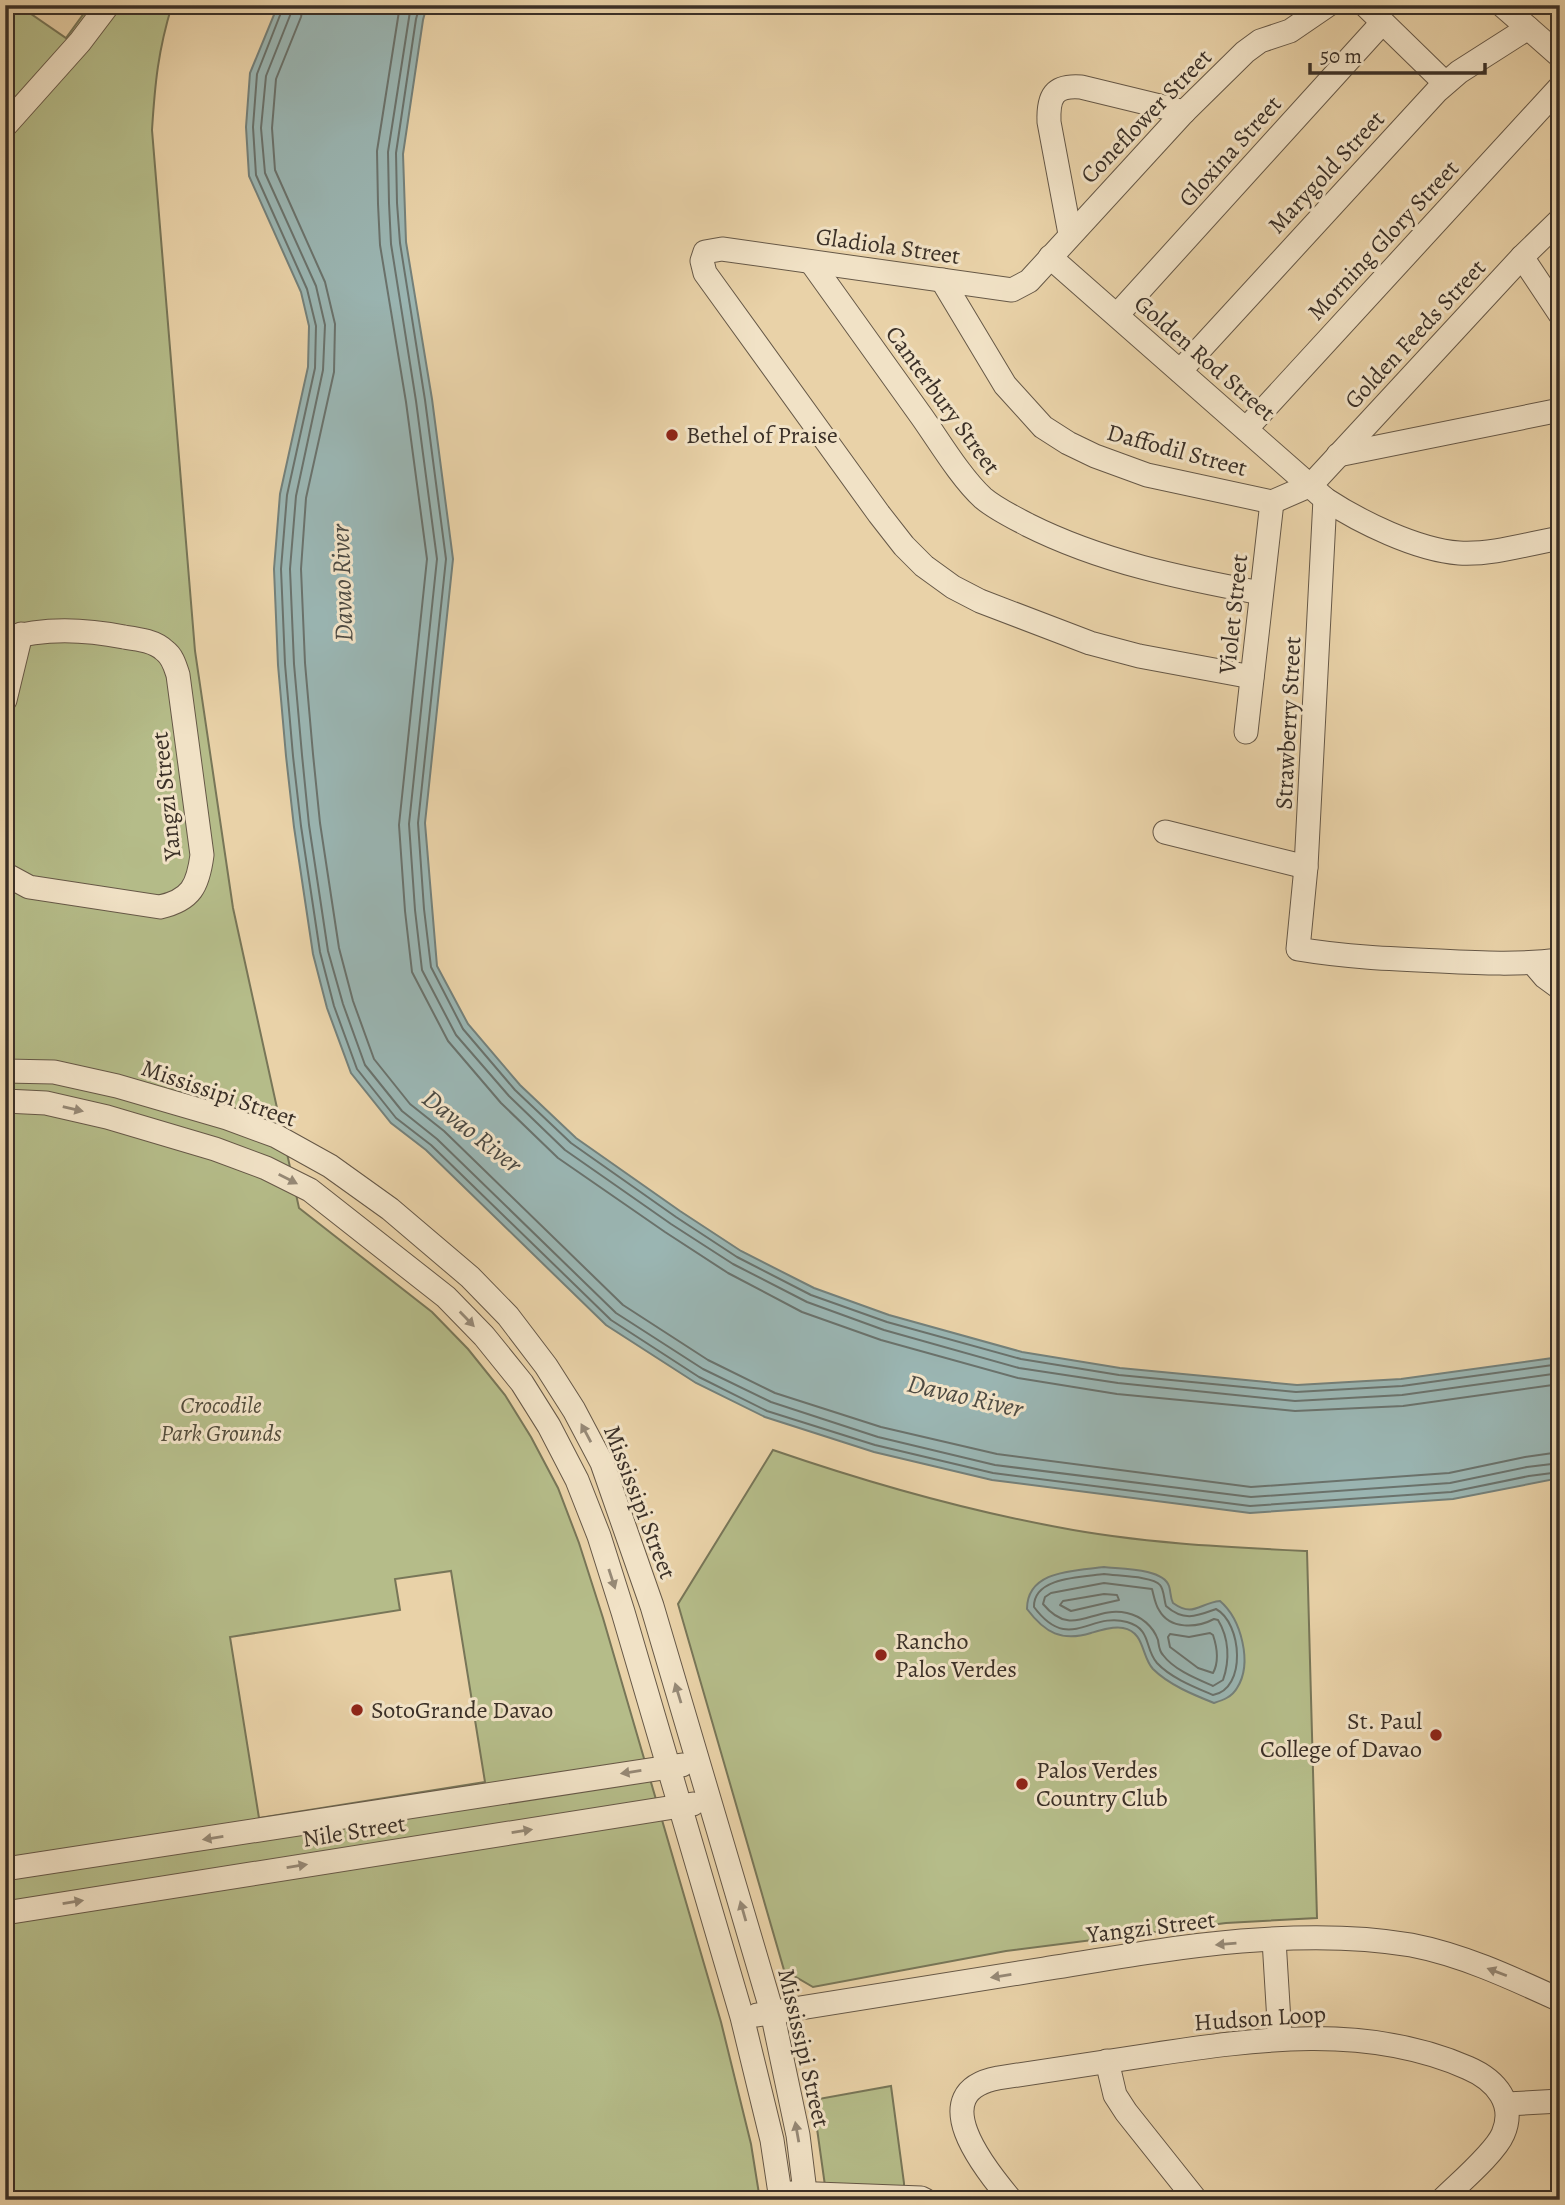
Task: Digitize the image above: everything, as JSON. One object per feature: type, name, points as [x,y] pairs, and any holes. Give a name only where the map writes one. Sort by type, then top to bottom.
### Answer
[{"type":"street","points":[[5,126],[80,42],[107,5]]},
{"type":"street","name":"Coneflower Street","points":[[1050,257],[1184,112],[1245,52],[1260,41],[1290,32],[1328,5]]},
{"type":"street","points":[[1365,5],[1445,83]]},
{"type":"street","points":[[1502,5],[1560,56]]},
{"type":"street","name":"Gloxina Street","points":[[1117,316],[1382,23]]},
{"type":"street","name":"Marygold Street","points":[[1180,371],[1445,83],[1528,28]]},
{"type":"street","points":[[1070,234],[1049,122],[1052,98],[1058,90],[1067,86],[1081,87],[1184,112]]},
{"type":"street","name":"Morning Glory Street","points":[[1245,429],[1560,87]]},
{"type":"street","name":"Golden Feeds Street","points":[[1318,492],[1338,455],[1522,257],[1560,220]]},
{"type":"street","name":"Gladiola Street","points":[[1050,257],[1029,281],[1012,290],[722,249],[705,252],[702,261],[705,273],[879,514],[924,566],[953,587],[980,601],[1090,643],[1139,656],[1252,677]]},
{"type":"street","name":"Golden Rod Street","points":[[1050,257],[1245,429],[1346,513],[1406,539],[1457,553],[1479,552],[1560,538]]},
{"type":"street","points":[[1522,257],[1560,314]]},
{"type":"street","name":"Canterbury Street","points":[[811,262],[982,497],[1004,513],[1093,553],[1174,576],[1261,593]]},
{"type":"street","name":"Daffodil Street","points":[[942,280],[1004,385],[1043,427],[1068,443],[1095,456],[1147,474],[1272,502],[1318,492]]},
{"type":"street","points":[[1338,455],[1560,410]]},
{"type":"street","name":"Strawberry Street","points":[[1318,492],[1306,867],[1298,949],[1358,958],[1533,963]]},
{"type":"street","name":"Violet Street","points":[[1246,732],[1272,502]]},
{"type":"street","name":"Yangzi Street","points":[[5,700],[13,637],[69,630],[101,633],[154,644],[165,651],[173,660],[178,675],[202,855],[200,875],[191,891],[178,903],[160,907],[29,887],[5,874]]},
{"type":"street","points":[[1165,832],[1306,867]]},
{"type":"street","points":[[1533,963],[1560,960]]},
{"type":"street","points":[[1533,963],[1545,977],[1560,988]]},
{"type":"street","name":"Mississipi Street","points":[[5,1071],[54,1072],[104,1083],[227,1118],[276,1136],[330,1166],[390,1209],[470,1278],[508,1316],[538,1356],[574,1410],[602,1463],[626,1528],[699,1762],[772,2012],[798,2135],[806,2197]]},
{"type":"street","name":"Mississipi Street","points":[[5,1101],[46,1103],[107,1116],[215,1149],[265,1168],[310,1190],[446,1297],[484,1336],[522,1383],[549,1426],[577,1480],[599,1536],[742,2017],[772,2140],[781,2197]]},
{"type":"street","points":[[599,1536],[626,1528]]},
{"type":"street","name":"Nile Street","points":[[5,1869],[699,1762]]},
{"type":"street","name":"Nile Street","points":[[5,1913],[710,1801]]},
{"type":"street","points":[[1274,1940],[1280,2038]]},
{"type":"street","name":"Yangzi Street","points":[[742,2017],[1093,1961],[1207,1945],[1274,1940],[1367,1940],[1413,1946],[1465,1959],[1560,2000]]},
{"type":"street","name":"Hudson Loop","points":[[1004,2198],[967,2133],[960,2086],[1234,2042],[1280,2038],[1349,2039],[1388,2045],[1454,2062],[1487,2078],[1499,2089],[1507,2104]]},
{"type":"street","points":[[1107,2062],[1115,2095],[1196,2200]]},
{"type":"street","points":[[1442,2200],[1502,2137],[1508,2120],[1507,2104],[1560,2101]]},
{"type":"street","points":[[781,2197],[925,2200]]},
{"type":"green space","name":"Crocodile Park Grounds","points":[[5,5],[18,5],[66,38],[90,5],[172,5],[158,67],[152,130],[195,651],[233,908],[299,1208],[432,1312],[468,1349],[505,1395],[558,1488],[603,1618],[721,2022],[751,2144],[760,2200],[5,2200]],"holes":[[[451,1571],[485,1782],[259,1818],[230,1637],[400,1610],[395,1579]]]},
{"type":"green space","name":"Palos Verdes Country Club","points":[[773,1450],[914,1494],[1057,1527],[1150,1541],[1307,1551],[1317,1918],[1226,1923],[1006,1951],[813,1987],[784,1970],[678,1604]]},
{"type":"green space","points":[[891,2086],[904,2200],[827,2200],[813,2100]]},
{"type":"water","name":"Davao River","points":[[278,5],[427,5],[403,154],[406,242],[432,399],[453,559],[425,823],[437,966],[468,1024],[520,1085],[576,1138],[741,1251],[814,1288],[889,1315],[1022,1352],[1120,1368],[1297,1385],[1401,1379],[1560,1357],[1560,1478],[1453,1499],[1250,1513],[992,1480],[874,1452],[765,1417],[696,1383],[606,1325],[426,1150],[391,1123],[351,1073],[327,1008],[313,954],[286,756],[278,665],[274,569],[280,494],[308,367],[309,326],[301,292],[249,176],[246,127],[250,73]]},
{"type":"water","points":[[1104,1567],[1140,1570],[1159,1576],[1169,1586],[1173,1603],[1186,1609],[1220,1601],[1239,1630],[1244,1654],[1242,1678],[1233,1694],[1214,1703],[1174,1685],[1149,1664],[1139,1639],[1130,1630],[1115,1628],[1081,1636],[1063,1636],[1048,1630],[1027,1609],[1029,1596],[1043,1580],[1066,1572]]},
{"type":"place","name":"Bethel of Praise","points":[[672,435]]},
{"type":"place","name":"Rancho Palos Verdes","points":[[881,1655]]},
{"type":"place","name":"SotoGrande Davao","points":[[357,1710]]},
{"type":"place","name":"St. Paul College of Davao","points":[[1436,1735]]},
{"type":"place","name":"Palos Verdes Country Club","points":[[1022,1784]]}]
